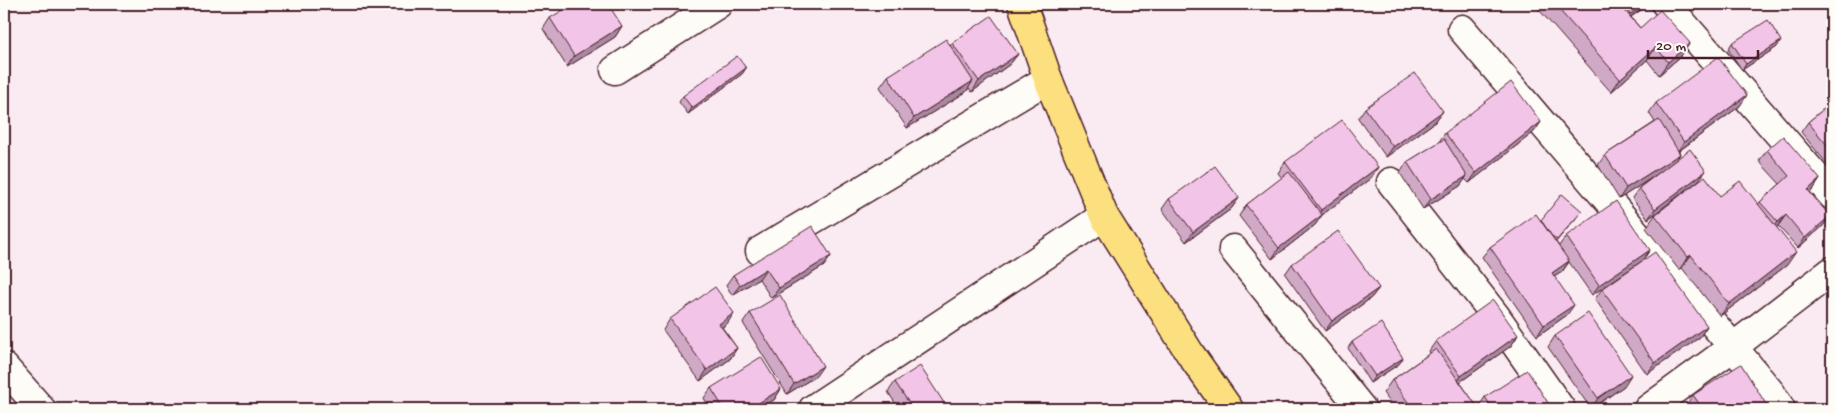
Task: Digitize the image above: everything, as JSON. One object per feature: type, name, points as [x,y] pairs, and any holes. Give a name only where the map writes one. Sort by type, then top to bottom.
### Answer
[{"type":"main road","points":[[1022,4],[1048,79],[1104,216],[1191,355],[1230,409]]},
{"type":"street","points":[[615,70],[718,4]]},
{"type":"street","points":[[1666,4],[1832,195]]},
{"type":"street","points":[[1462,29],[1733,347],[1771,393],[1781,409]]},
{"type":"street","points":[[760,251],[1048,79]]},
{"type":"street","points":[[1390,182],[1495,315],[1561,409]]},
{"type":"street","points":[[813,409],[1104,216]]},
{"type":"street","points":[[1233,249],[1362,409]]},
{"type":"street","points":[[1648,409],[1832,271]]},
{"type":"street","points":[[4,367],[41,409]]},
{"type":"building","points":[[573,4],[608,4],[622,26],[574,56],[550,18]]},
{"type":"building","points":[[1554,4],[1619,4],[1640,28],[1660,10],[1690,43],[1668,62],[1656,47],[1620,79]]},
{"type":"building","points":[[1623,4],[1646,4],[1630,14]]},
{"type":"building","points":[[991,16],[1018,54],[979,81],[952,43]]},
{"type":"building","points":[[1768,20],[1781,41],[1746,64],[1732,43]]},
{"type":"building","points":[[946,39],[973,81],[914,118],[888,76]]},
{"type":"building","points":[[737,56],[746,68],[692,108],[683,96]]},
{"type":"building","points":[[1718,57],[1747,95],[1684,142],[1656,103]]},
{"type":"building","points":[[1415,73],[1443,111],[1393,147],[1365,108]]},
{"type":"building","points":[[1511,82],[1541,122],[1476,173],[1445,133]]},
{"type":"building","points":[[1832,102],[1832,151],[1808,122]]},
{"type":"building","points":[[1342,120],[1378,167],[1321,210],[1285,162]]},
{"type":"building","points":[[1659,120],[1680,154],[1626,188],[1605,155]]},
{"type":"building","points":[[1783,136],[1820,179],[1808,190],[1830,216],[1805,238],[1786,215],[1778,222],[1760,202],[1789,176],[1767,150]]},
{"type":"building","points":[[1444,139],[1467,176],[1431,199],[1407,162]]},
{"type":"building","points":[[1690,149],[1706,171],[1655,209],[1639,188]]},
{"type":"building","points":[[1215,166],[1239,198],[1193,232],[1169,199]]},
{"type":"building","points":[[1289,172],[1322,215],[1279,248],[1246,205]]},
{"type":"building","points":[[1705,176],[1720,196],[1740,181],[1796,252],[1729,304],[1691,255],[1688,257],[1655,215]]},
{"type":"building","points":[[1562,194],[1582,211],[1557,240],[1551,235],[1541,220]]},
{"type":"building","points":[[1616,201],[1650,250],[1599,285],[1566,236]]},
{"type":"building","points":[[1536,214],[1569,261],[1552,273],[1574,305],[1544,325],[1490,247]]},
{"type":"building","points":[[812,226],[831,256],[779,288],[766,269],[740,285],[733,275]]},
{"type":"building","points":[[1338,231],[1379,288],[1332,321],[1292,264]]},
{"type":"building","points":[[1655,252],[1707,326],[1655,363],[1602,289]]},
{"type":"building","points":[[715,287],[734,313],[719,324],[737,348],[707,370],[670,319]]},
{"type":"building","points":[[780,295],[823,366],[794,384],[750,313]]},
{"type":"building","points":[[1493,300],[1518,335],[1461,376],[1436,341]]},
{"type":"building","points":[[1588,313],[1631,375],[1598,398],[1555,336]]},
{"type":"building","points":[[1381,323],[1403,358],[1375,376],[1352,342]]},
{"type":"building","points":[[1436,349],[1479,409],[1413,409],[1392,380]]},
{"type":"building","points":[[761,357],[781,389],[749,409],[724,409],[711,388]]},
{"type":"building","points":[[1741,364],[1769,409],[1703,409],[1693,395]]},
{"type":"building","points":[[920,366],[948,409],[913,409],[895,382]]},
{"type":"building","points":[[1527,370],[1552,409],[1493,409],[1485,397]]}]
